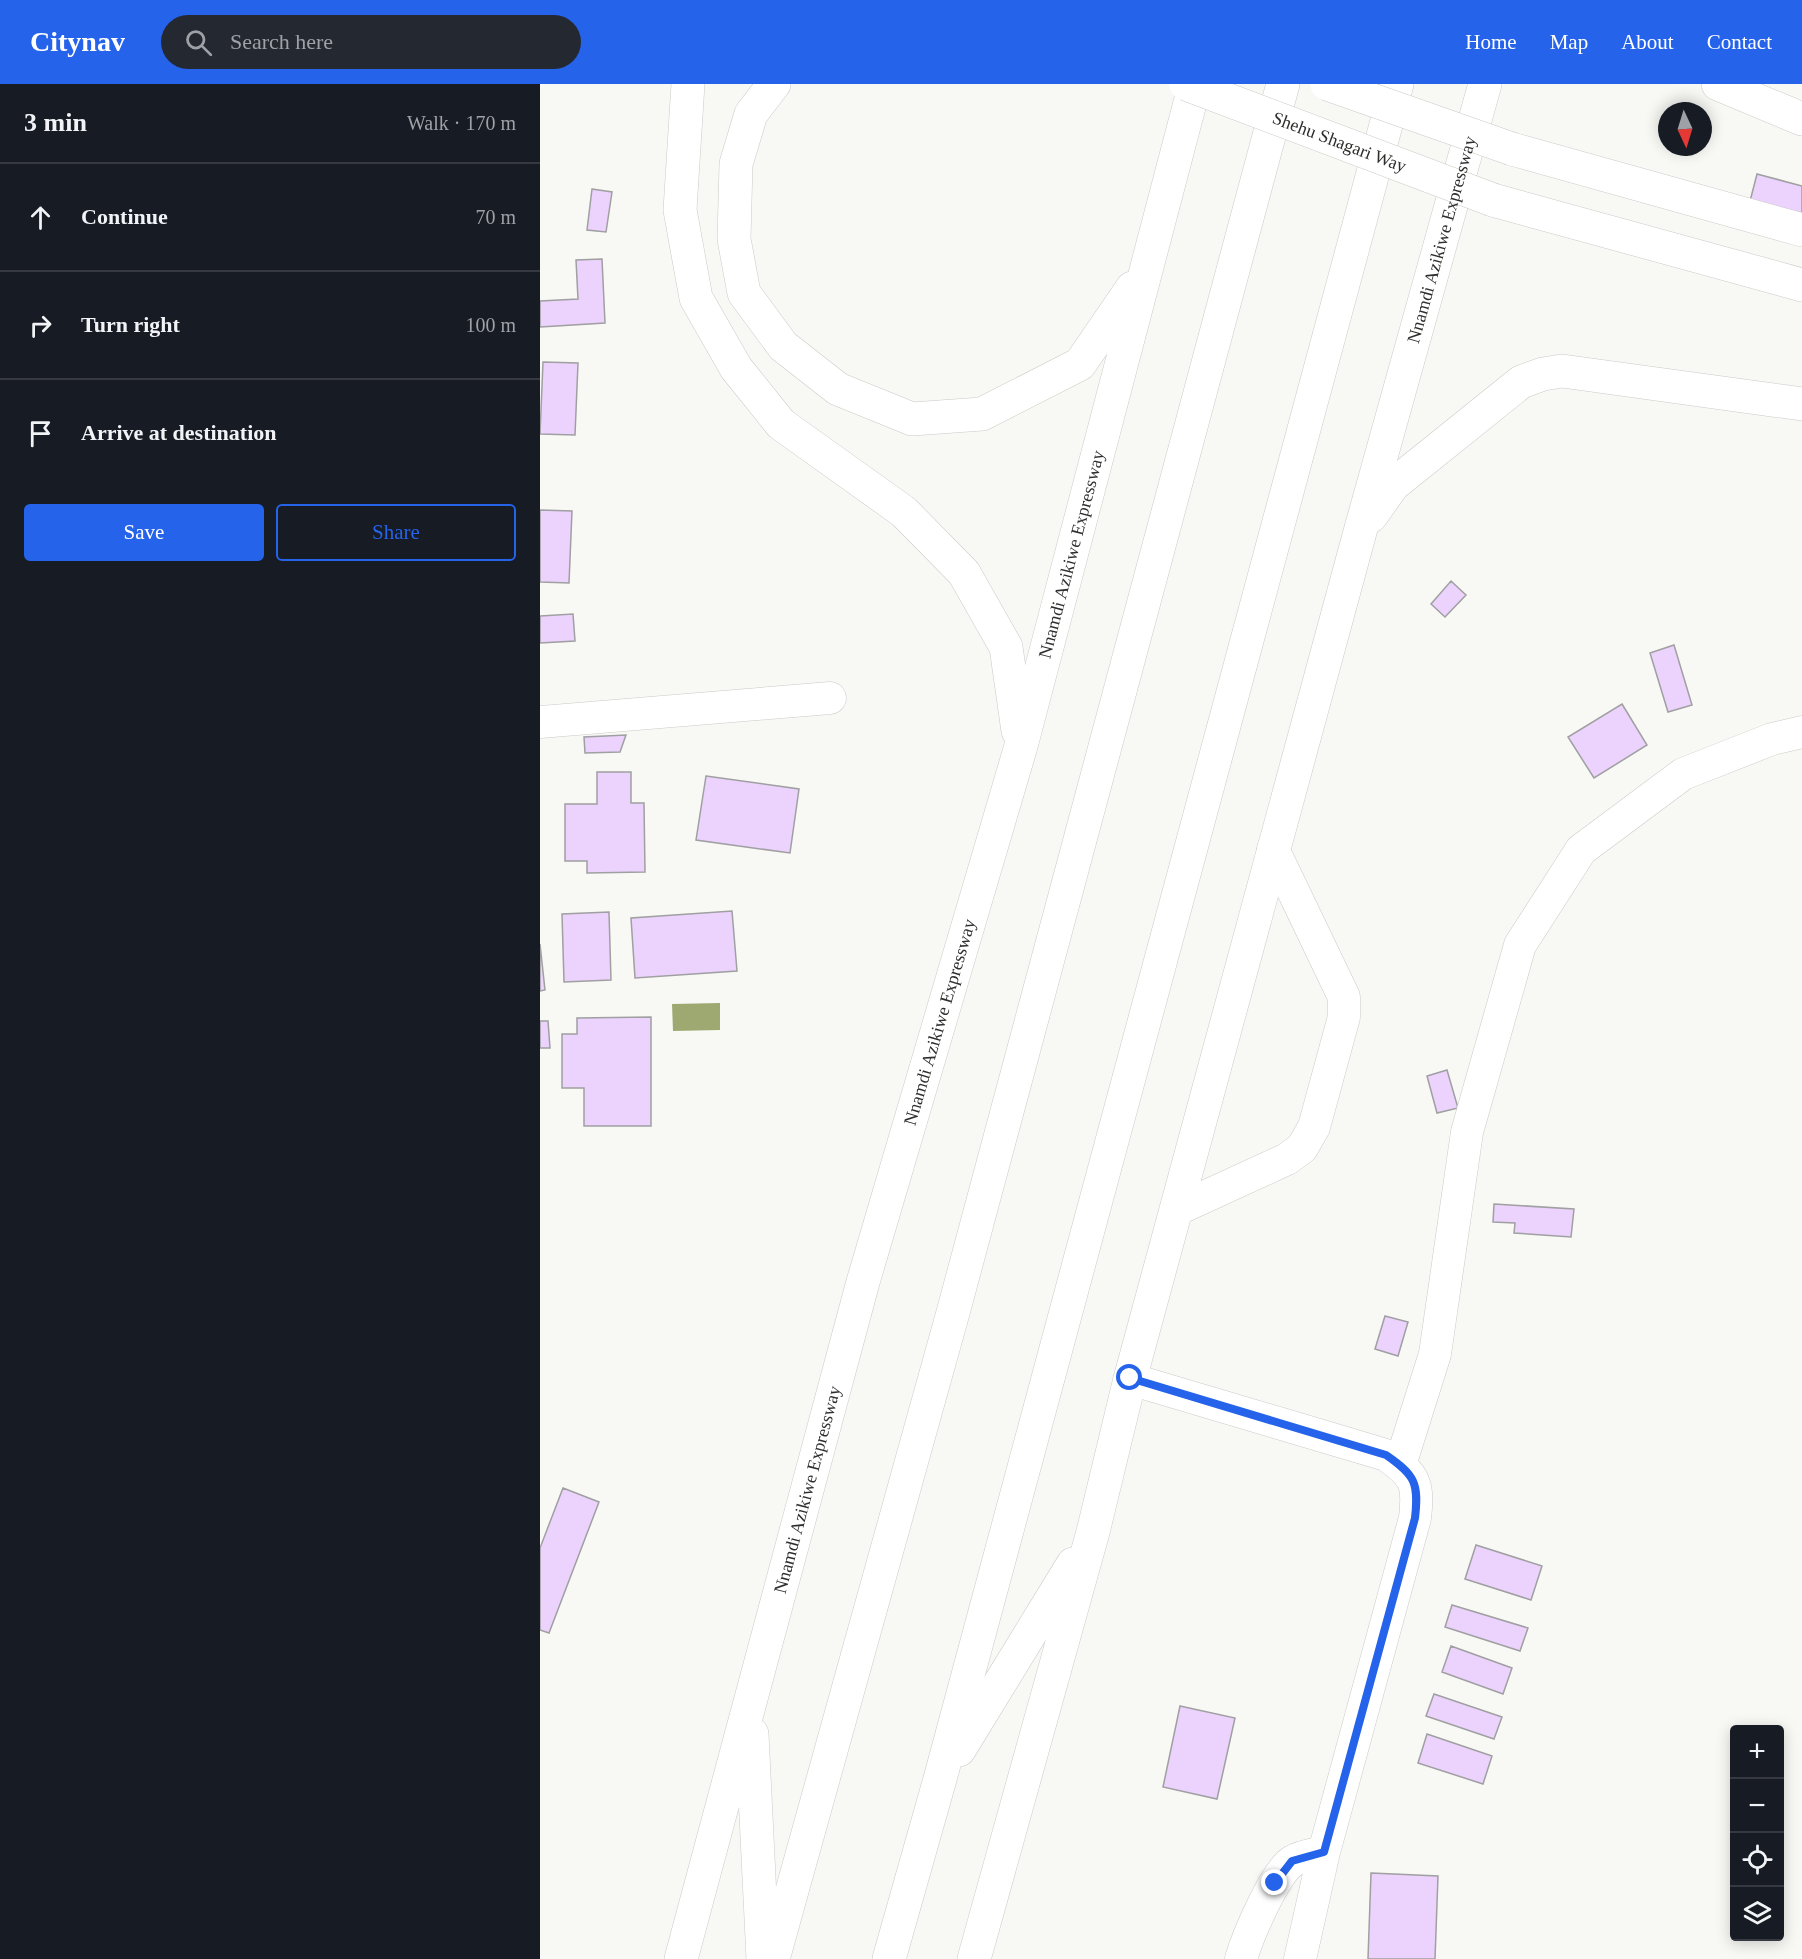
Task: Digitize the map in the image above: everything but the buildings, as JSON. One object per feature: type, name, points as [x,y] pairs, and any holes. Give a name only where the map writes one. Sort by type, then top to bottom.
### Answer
[{"type":"main road","points":[[687,84],[680,210],[696,298],[736,368],[781,424],[904,512],[964,573],[1006,647],[1021,746]]},
{"type":"main road","points":[[774,84],[751,114],[736,164],[734,239],[744,293],[783,346],[838,389],[912,418],[982,414],[1080,364],[1146,267]]},
{"type":"main road","name":"Shehu Shagari Way","points":[[1186,84],[1493,201],[1802,285]]},
{"type":"main road","name":"Nnamdi Azikiwe Expressway","points":[[681,1959],[863,1282],[1021,746],[1195,84]]},
{"type":"main road","points":[[773,1959],[957,1298],[1283,84]]},
{"type":"main road","points":[[1327,84],[1512,149],[1802,230]]},
{"type":"main road","points":[[889,1959],[940,1779],[1397,84]]},
{"type":"main road","name":"Nnamdi Azikiwe Expressway","points":[[974,1959],[1093,1532],[1130,1378],[1359,532],[1485,84]]},
{"type":"main road","points":[[1719,84],[1802,119]]},
{"type":"main road","points":[[1359,532],[1393,485],[1521,382],[1543,374],[1562,371],[1802,404]]},
{"type":"main road","points":[[940,1779],[1093,1532]]},
{"type":"main road","points":[[750,1705],[763,1959]]},
{"type":"street","points":[[540,722],[830,698]]},
{"type":"street","points":[[1400,1465],[1435,1354],[1467,1131],[1521,945],[1581,850],[1683,774],[1772,739],[1802,732]]},
{"type":"street","points":[[1176,1210],[1287,1159],[1302,1148],[1314,1127],[1344,1017],[1344,997],[1338,981],[1273,849]]},
{"type":"street","points":[[1130,1378],[1386,1455],[1400,1465],[1414,1480],[1417,1499],[1415,1518],[1324,1852],[1300,1959]]},
{"type":"street","points":[[1241,1959],[1248,1935],[1275,1883],[1292,1861],[1324,1852]]},
{"type":"shaded area","points":[[720,1003],[720,1030],[673,1031],[672,1004]]},
{"type":"route","points":[[1130,1378],[1386,1455],[1400,1465],[1414,1480],[1417,1499],[1415,1518],[1324,1852],[1292,1861],[1275,1883]]}]
